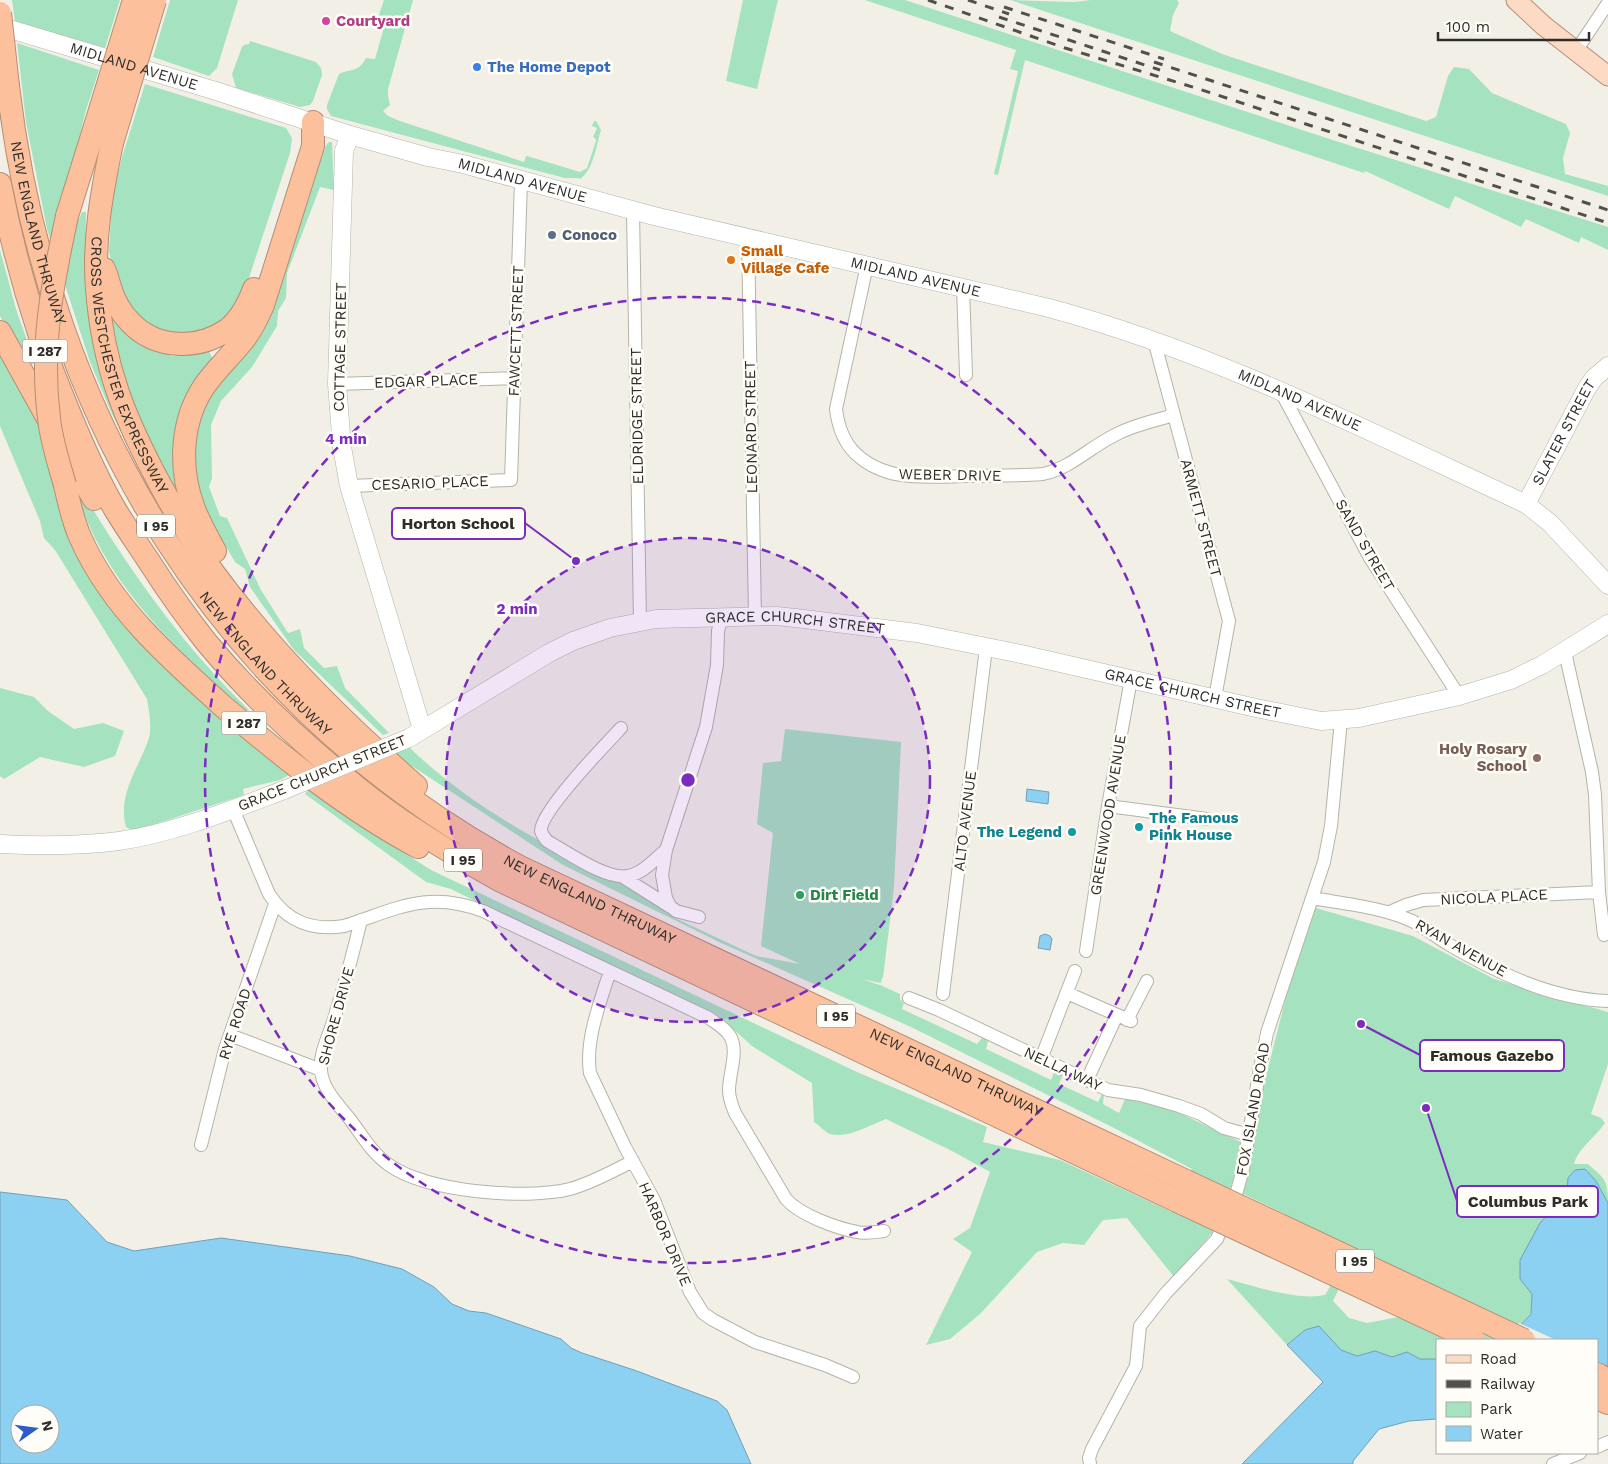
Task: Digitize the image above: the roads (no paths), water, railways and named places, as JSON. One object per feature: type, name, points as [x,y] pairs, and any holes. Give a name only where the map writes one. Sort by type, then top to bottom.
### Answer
[{"type":"highway","name":"CROSS WESTCHESTER EXPRESSWAY","points":[[134,0],[102,139],[96,256],[97,288],[105,347],[113,382],[125,416],[160,484],[196,547],[257,628],[367,742],[488,849]]},
{"type":"highway","name":"CROSS WESTCHESTER EXPRESSWAY","points":[[155,0],[102,139],[67,216],[50,297],[45,354],[49,420],[77,531],[93,561],[131,616],[156,644],[267,743],[372,820],[418,847],[501,881]]},
{"type":"highway","name":"NEW ENGLAND THRUWAY","points":[[0,14],[20,167],[36,241],[60,320],[99,420],[155,525],[180,563],[223,620],[278,684],[305,710],[370,768],[425,808],[488,849],[588,900],[1182,1191],[1472,1339]]},
{"type":"highway","points":[[96,256],[106,272],[114,299],[119,308],[132,325],[141,332],[163,342],[181,344],[200,342],[219,335],[235,322],[250,302],[303,136],[313,122]]},
{"type":"highway","points":[[257,628],[193,507],[186,479],[185,438],[192,410],[203,388],[252,327],[263,304],[313,146],[313,122]]},
{"type":"highway","name":"NEW ENGLAND THRUWAY","points":[[0,184],[15,254],[34,321],[50,366],[81,441],[116,510],[181,608],[207,643],[251,692],[331,766],[360,790],[425,836],[501,881],[1182,1191],[1522,1339]]},
{"type":"highway","points":[[0,332],[63,446],[113,530],[134,558],[181,608]]},
{"type":"main road","points":[[1516,0],[1544,26],[1608,76]]},
{"type":"street","points":[[1576,51],[1608,3]]},
{"type":"street","name":"MIDLAND AVENUE","points":[[0,26],[350,134],[521,181],[633,211],[963,287],[1086,318],[1154,340],[1206,359],[1280,390],[1526,504],[1550,522],[1608,585]]},
{"type":"street","name":"COTTAGE STREET","points":[[350,134],[344,150],[337,384],[339,428],[349,486],[416,733]]},
{"type":"street","name":"FAWCETT STREET","points":[[511,480],[521,181]]},
{"type":"street","name":"ELDRIDGE STREET","points":[[633,211],[640,622]]},
{"type":"street","name":"LEONARD STREET","points":[[748,238],[755,616]]},
{"type":"street","name":"WEBER DRIVE","points":[[867,265],[836,409],[839,426],[846,443],[862,459],[882,471],[913,477],[1043,474],[1054,472],[1114,435],[1174,415]]},
{"type":"street","points":[[963,287],[966,375]]},
{"type":"street","name":"ARMETT STREET","points":[[1154,340],[1229,621],[1215,698]]},
{"type":"street","name":"SLATER STREET","points":[[1526,504],[1587,388],[1594,378],[1608,366]]},
{"type":"street","name":"EDGAR PLACE","points":[[337,384],[514,378]]},
{"type":"street","name":"SAND STREET","points":[[1280,390],[1370,558],[1459,696]]},
{"type":"street","name":"CESARIO PLACE","points":[[349,486],[511,480]]},
{"type":"street","name":"GRACE CHURCH STREET","points":[[0,844],[86,844],[119,840],[169,829],[233,809],[284,790],[416,733],[550,653],[574,641],[610,628],[656,619],[755,616],[804,618],[917,633],[1021,654],[1264,710],[1321,721],[1358,718],[1459,696],[1511,680],[1565,652],[1608,624]]},
{"type":"street","points":[[670,906],[666,898],[662,875],[666,850],[706,727],[717,665],[718,631],[722,617]]},
{"type":"street","name":"ALTO AVENUE","points":[[944,994],[986,648]]},
{"type":"street","points":[[1565,652],[1592,772],[1596,804],[1599,892],[1604,935]]},
{"type":"street","name":"GREENWOOD AVENUE","points":[[1086,951],[1108,806],[1131,679]]},
{"type":"street","name":"FOX ISLAND ROAD","points":[[1090,1464],[1089,1458],[1092,1449],[1136,1366],[1140,1326],[1166,1294],[1217,1239],[1237,1191],[1243,1169],[1267,1033],[1324,862],[1331,826],[1341,720]]},
{"type":"street","points":[[622,728],[591,760],[552,807],[541,831],[548,841],[590,865],[610,874],[623,877],[676,911],[699,917]]},
{"type":"street","points":[[1108,806],[1207,819]]},
{"type":"street","points":[[233,809],[262,881],[275,904],[296,920],[319,928],[344,926],[416,902],[438,901],[462,904],[483,911],[709,1018],[725,1030],[733,1043],[734,1051],[729,1089],[730,1101],[735,1113],[786,1199],[792,1205],[821,1220],[856,1232],[884,1231]]},
{"type":"street","points":[[623,877],[640,872],[666,850]]},
{"type":"street","name":"NICOLA PLACE","points":[[1390,912],[1406,904],[1423,900],[1599,892]]},
{"type":"street","name":"RYAN AVENUE","points":[[1312,898],[1390,912],[1415,922],[1447,943],[1480,961],[1527,982],[1559,994],[1608,1001]]},
{"type":"street","name":"RYE ROAD","points":[[201,1146],[203,1132],[230,1035],[275,904]]},
{"type":"street","name":"SHORE DRIVE","points":[[362,920],[352,960],[323,1053],[321,1070],[322,1079],[331,1094],[379,1157],[398,1171],[446,1186],[487,1192],[520,1193],[549,1192],[581,1185],[633,1162]]},
{"type":"street","name":"HARBOR DRIVE","points":[[610,971],[597,1014],[588,1061],[594,1082],[654,1200],[690,1292],[703,1313],[761,1345],[825,1365],[853,1377]]},
{"type":"street","points":[[1041,1059],[1075,971]]},
{"type":"street","points":[[1087,1080],[1147,981]]},
{"type":"street","points":[[1067,993],[1125,1019]]},
{"type":"street","name":"NELLA WAY","points":[[909,998],[939,1010],[1108,1090],[1141,1095],[1179,1106],[1201,1114],[1224,1128],[1249,1134]]},
{"type":"street","points":[[230,1035],[321,1070]]},
{"type":"street","points":[[1553,1464],[1578,1454]]},
{"type":"water","points":[[1027,789],[1049,792],[1048,804],[1026,801]]},
{"type":"water","points":[[1045,934],[1052,939],[1050,950],[1038,948],[1040,936]]},
{"type":"water","points":[[1585,1169],[1596,1181],[1608,1203],[1608,1377],[1598,1381],[1598,1339],[1495,1339],[1518,1328],[1531,1314],[1532,1294],[1520,1279],[1520,1260],[1540,1223],[1567,1194],[1568,1178],[1575,1170]]},
{"type":"water","points":[[0,1192],[67,1200],[107,1242],[134,1251],[221,1238],[350,1256],[402,1269],[434,1287],[452,1304],[469,1311],[486,1313],[561,1339],[571,1348],[582,1353],[717,1401],[727,1410],[751,1464],[0,1464]]},
{"type":"water","points":[[1319,1326],[1341,1350],[1357,1356],[1375,1351],[1392,1357],[1407,1352],[1420,1359],[1436,1359],[1436,1419],[1409,1421],[1379,1429],[1353,1461],[1353,1464],[1242,1464],[1323,1382],[1287,1345],[1305,1330]]},
{"type":"railway","points":[[928,0],[1065,48],[1199,89],[1608,223]]},
{"type":"railway","points":[[968,0],[1009,14]]},
{"type":"railway","points":[[1004,7],[1164,59]]},
{"type":"railway","points":[[999,17],[1160,70]]},
{"type":"railway","points":[[1154,62],[1608,210]]},
{"type":"place","name":"Courtyard","points":[[326,21]]},
{"type":"place","name":"The Home Depot","points":[[477,67]]},
{"type":"place","name":"Conoco","points":[[552,235]]},
{"type":"place","name":"Small Village Cafe","points":[[731,260]]},
{"type":"place","name":"Horton School","points":[[576,561]]},
{"type":"place","name":"Holy Rosary School","points":[[1537,758]]},
{"type":"place","name":"The Famous Pink House","points":[[1139,827]]},
{"type":"place","name":"The Legend","points":[[1072,832]]},
{"type":"place","name":"Dirt Field","points":[[800,895]]},
{"type":"place","name":"Famous Gazebo","points":[[1361,1024]]},
{"type":"place","name":"Columbus Park","points":[[1426,1108]]}]
